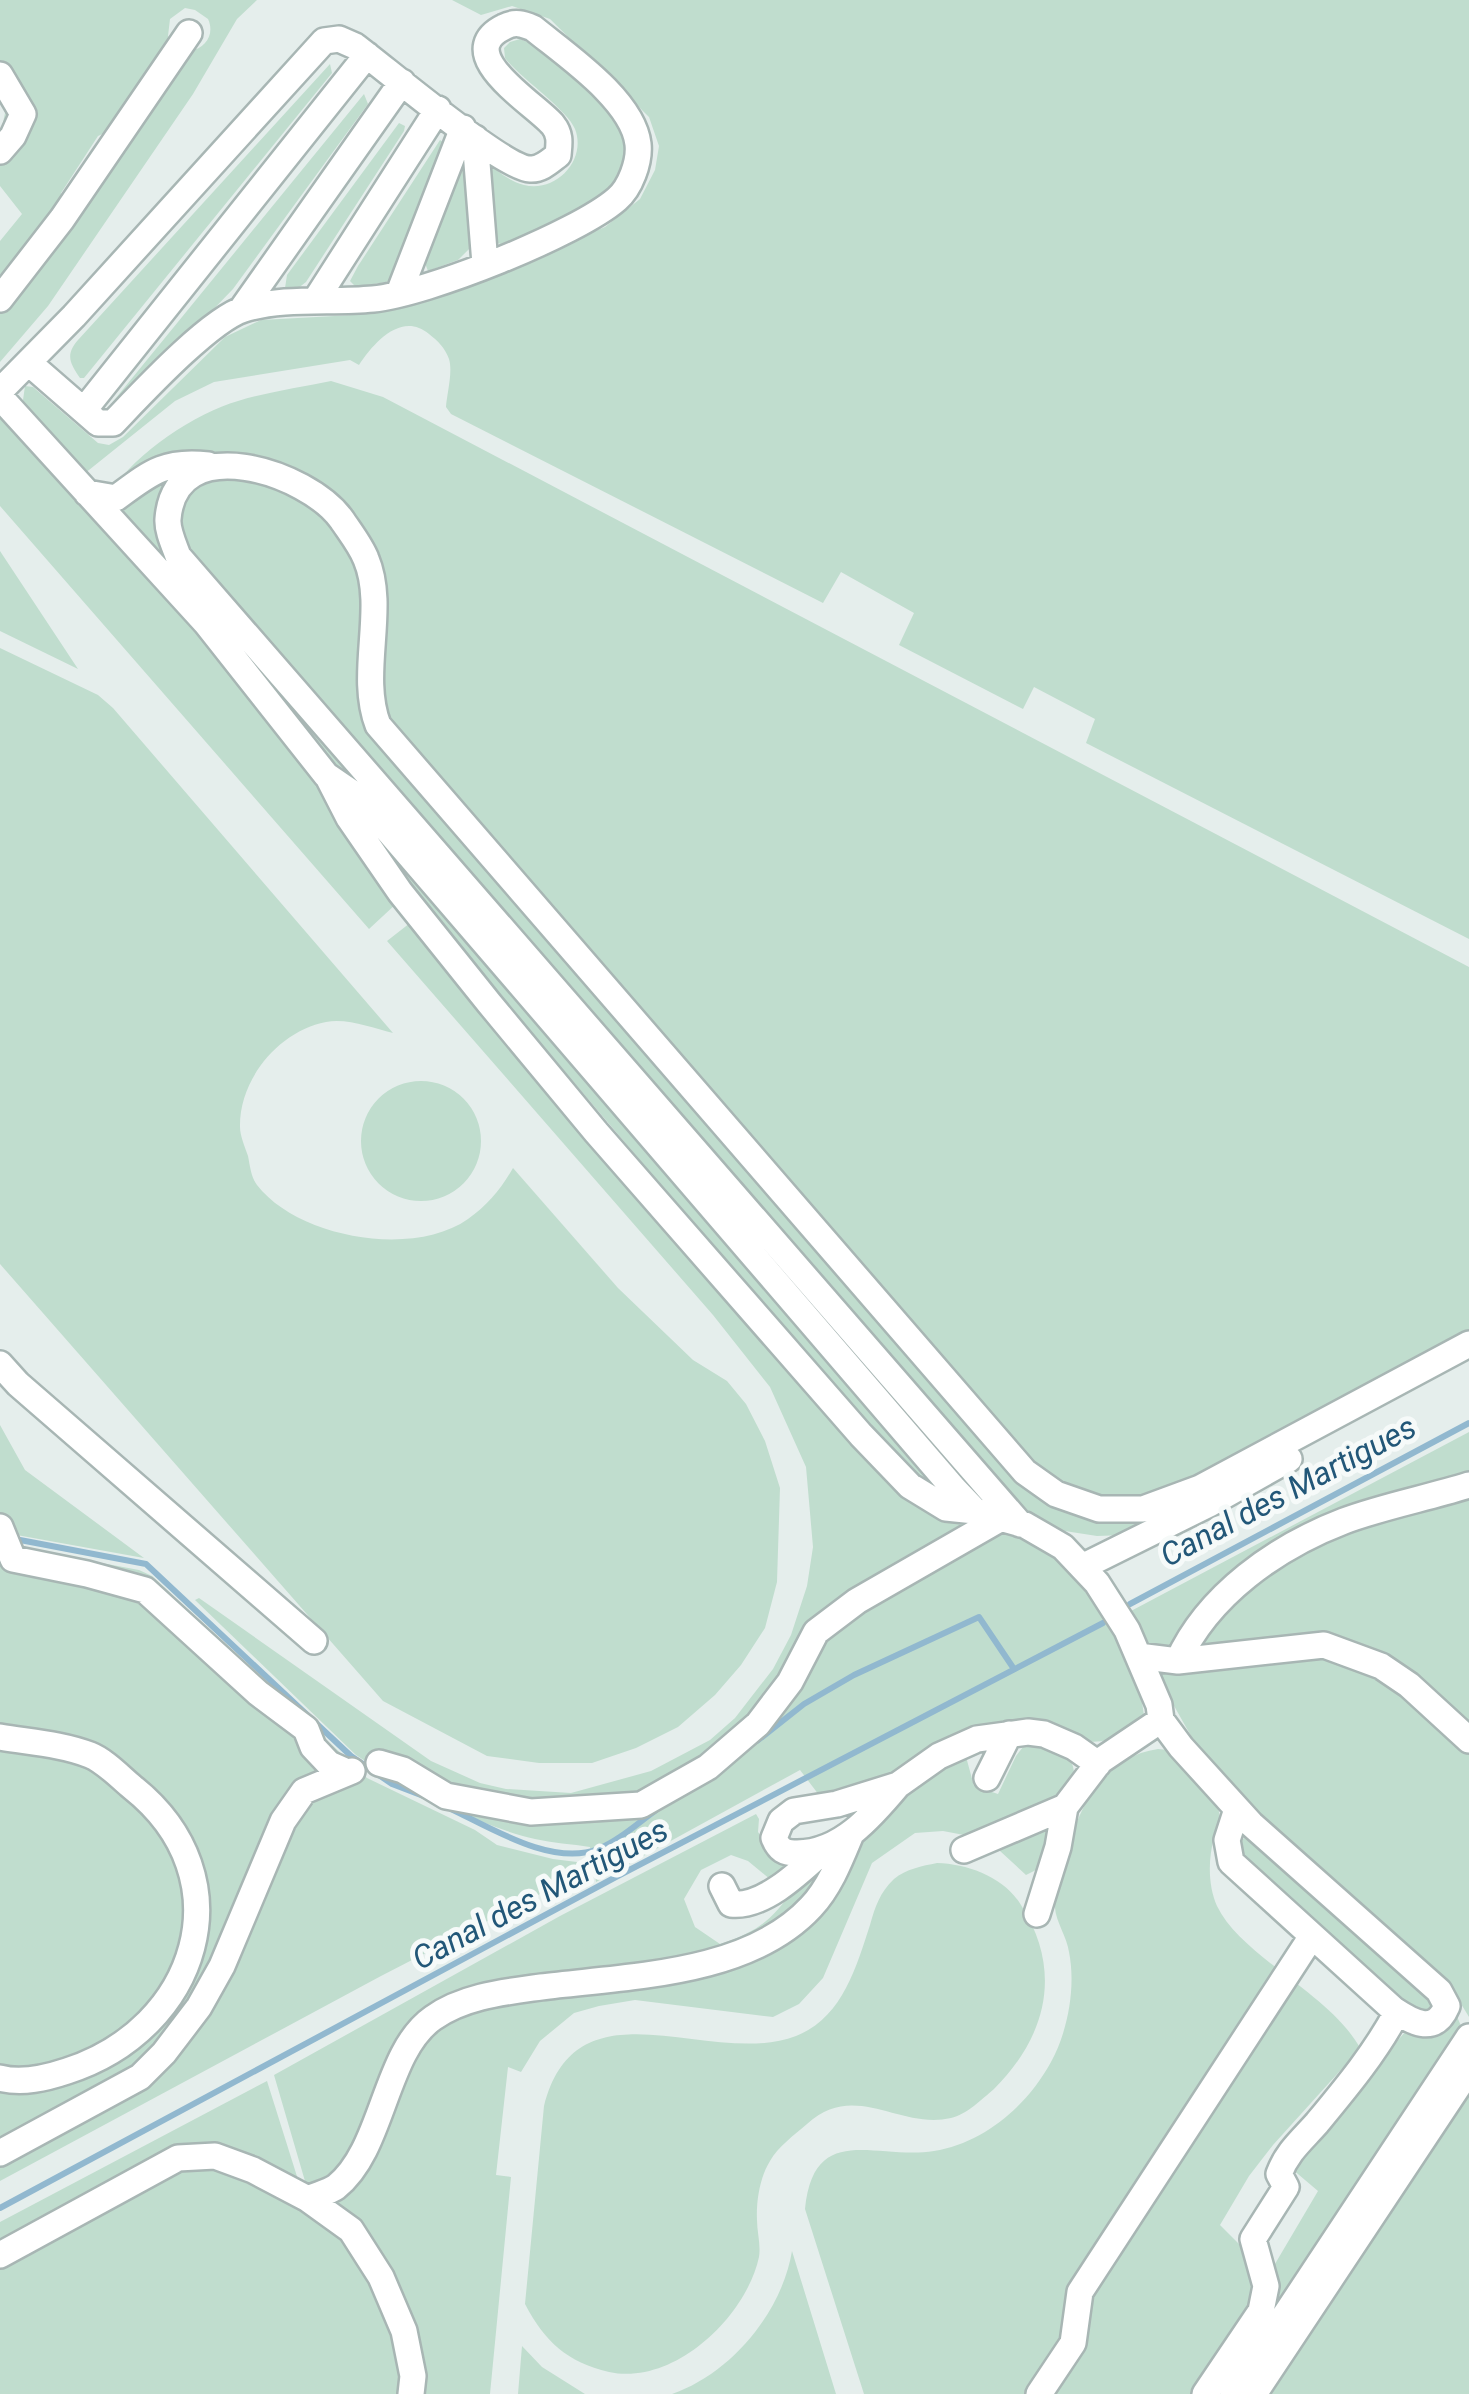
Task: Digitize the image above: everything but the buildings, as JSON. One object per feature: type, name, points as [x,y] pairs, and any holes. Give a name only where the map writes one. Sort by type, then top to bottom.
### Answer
[{"type":"lane","points":[[242,310],[399,294],[485,264],[590,219],[621,197],[634,174],[638,145],[627,112],[534,28],[520,23],[506,25],[487,45],[488,61],[554,127],[560,138],[558,155],[530,170],[500,158],[368,56],[338,40],[324,41],[0,394],[206,623],[326,774],[349,818],[400,892],[489,1003],[596,1132],[861,1434],[910,1486],[946,1508],[998,1518],[1062,1547],[1097,1583],[1127,1630],[1158,1705],[1160,1720],[1237,1810],[1454,2003],[1469,2024]]},
{"type":"lane","points":[[0,299],[62,219],[189,33]]},
{"type":"lane","points":[[84,410],[368,56]]},
{"type":"lane","points":[[0,74],[23,114],[0,152]]},
{"type":"lane","points":[[29,363],[98,422],[113,423],[200,337],[242,310],[402,82]]},
{"type":"lane","points":[[314,301],[438,109]]},
{"type":"lane","points":[[469,133],[485,264]]},
{"type":"lane","points":[[399,294],[469,133]]},
{"type":"lane","points":[[87,493],[116,498],[165,466],[182,462],[232,465],[284,478],[310,491],[340,516],[367,561],[372,595],[370,702],[378,726],[1025,1472],[1056,1494],[1099,1509],[1143,1509],[1200,1488],[1469,1344]]},
{"type":"lane","points":[[208,465],[187,476],[172,498],[167,522],[178,556],[998,1518]]},
{"type":"lane","points":[[326,774],[362,798],[998,1518]]},
{"type":"lane","points":[[1082,1567],[1209,1504],[1469,1361]]},
{"type":"lane","points":[[0,1364],[18,1384],[314,1642]]},
{"type":"lane","points":[[1178,1661],[1192,1630],[1216,1601],[1300,1542],[1344,1521],[1469,1486]]},
{"type":"lane","points":[[379,1763],[403,1770],[446,1796],[531,1812],[641,1805],[708,1766],[758,1724],[790,1682],[816,1632],[857,1601],[998,1518]]},
{"type":"lane","points":[[0,1527],[12,1559],[146,1590],[238,1675],[306,1729],[313,1747],[329,1764],[350,1771],[304,1791],[282,1821],[222,1966],[199,2007],[164,2053],[140,2077],[0,2152]]},
{"type":"lane","points":[[1138,1656],[1178,1661],[1324,1645],[1381,1666],[1409,1684],[1469,1740]]},
{"type":"lane","points":[[1037,1914],[1058,1847],[1065,1807],[1098,1764],[1160,1720]]},
{"type":"lane","points":[[898,1784],[837,1804],[794,1811],[781,1821],[774,1838],[787,1853],[813,1853],[824,1848],[851,1834],[898,1784],[939,1756],[977,1739],[1028,1732],[1044,1734],[1074,1747],[1098,1764]]},
{"type":"lane","points":[[987,1778],[1009,1734]]},
{"type":"lane","points":[[0,1737],[93,1756],[150,1801],[172,1829],[193,1870],[199,1914],[193,1954],[177,1988],[119,2047],[82,2066],[44,2078],[0,2078]]},
{"type":"lane","points":[[964,1850],[1065,1807]]},
{"type":"lane","points":[[1237,1810],[1227,1840],[1231,1862],[1397,2012],[1412,2022],[1433,2024],[1447,2006],[1440,1991]]},
{"type":"lane","points":[[308,2198],[335,2188],[354,2164],[380,2114],[408,2043],[433,2018],[486,1995],[696,1966],[742,1954],[785,1931],[814,1904],[851,1834]]},
{"type":"lane","points":[[722,1886],[731,1904],[744,1906],[802,1870],[824,1848]]},
{"type":"lane","points":[[1040,2394],[1072,2342],[1080,2292],[1312,1936]]},
{"type":"lane","points":[[1206,2394],[1261,2311],[1266,2286],[1253,2240],[1286,2188],[1278,2174],[1285,2156],[1383,2040],[1397,2012]]},
{"type":"lane","points":[[1232,2394],[1469,2038]]},
{"type":"lane","points":[[1254,2394],[1469,2070]]},
{"type":"lane","points":[[0,2255],[178,2158],[214,2156],[253,2170],[308,2198],[351,2230],[382,2277],[404,2331],[413,2376],[411,2394]]},
{"type":"green space","points":[[0,0],[257,0],[237,19],[193,94],[48,306],[0,362],[0,303],[190,51],[205,44],[210,30],[208,19],[195,10],[185,8],[170,19],[168,36],[173,43],[111,130],[98,136],[61,193],[62,209],[0,292],[0,241],[22,214],[0,186],[0,137],[5,113],[0,92]]},
{"type":"green space","points":[[452,0],[1469,0],[1469,939],[1086,743],[1095,719],[1034,687],[1023,709],[899,645],[914,613],[841,572],[823,603],[451,414],[446,407],[449,359],[438,342],[419,328],[409,326],[389,332],[359,365],[350,360],[214,382],[175,401],[84,474],[26,413],[25,386],[33,387],[98,443],[109,445],[123,437],[225,337],[261,320],[353,315],[423,303],[605,227],[640,199],[655,170],[659,146],[649,117],[550,19],[512,6],[481,15]]},
{"type":"green space","points":[[520,39],[573,77],[612,116],[624,137],[626,159],[617,182],[586,212],[501,244],[493,242],[486,160],[513,181],[536,186],[566,172],[577,152],[578,141],[570,121],[505,58],[504,48]]},
{"type":"green space","points":[[330,64],[332,73],[84,378],[80,378],[70,359],[78,340]]},
{"type":"green space","points":[[364,94],[368,104],[233,289],[121,405],[111,404]]},
{"type":"green space","points":[[399,123],[405,126],[404,131],[306,282],[297,289],[285,288],[287,275]]},
{"type":"green space","points":[[440,140],[448,145],[394,277],[356,287],[350,281],[358,266]]},
{"type":"green space","points":[[462,166],[470,169],[475,243],[458,260],[428,271],[423,258]]},
{"type":"green space","points":[[331,381],[383,397],[1469,967],[1469,1353],[1125,1535],[1097,1536],[1052,1529],[925,1486],[893,1459],[466,955],[372,834],[288,707],[225,622],[123,513],[112,491],[135,463],[168,436],[238,401]]},
{"type":"green space","points":[[0,409],[176,602],[313,778],[397,903],[369,929],[0,506]]},
{"type":"green space","points":[[0,551],[78,669],[0,631]]},
{"type":"green space","points":[[0,648],[98,695],[113,708],[393,1033],[351,1022],[326,1022],[293,1035],[265,1060],[254,1075],[241,1109],[242,1138],[257,1185],[276,1203],[327,1229],[357,1236],[418,1238],[445,1231],[468,1219],[494,1196],[513,1168],[618,1288],[693,1360],[727,1381],[746,1404],[765,1441],[780,1488],[777,1582],[765,1628],[741,1665],[715,1695],[678,1727],[636,1748],[592,1763],[539,1763],[487,1756],[383,1701],[0,1264]]},
{"type":"green space","points":[[410,923],[895,1488],[939,1513],[1027,1536],[1058,1554],[1085,1577],[1124,1648],[1144,1715],[1129,1729],[1104,1741],[1075,1739],[939,1749],[888,1776],[822,1799],[800,1770],[596,1882],[594,1866],[0,2181],[0,1544],[139,1570],[152,1576],[367,1778],[475,1830],[497,1845],[593,1864],[590,1847],[535,1839],[491,1825],[418,1792],[356,1755],[195,1600],[199,1598],[431,1761],[480,1783],[506,1789],[571,1793],[651,1771],[710,1740],[735,1718],[773,1669],[791,1635],[807,1586],[813,1547],[806,1467],[770,1387],[713,1315],[387,941]]},
{"type":"green space","points":[[421,1081],[444,1085],[464,1098],[477,1118],[481,1141],[477,1164],[464,1184],[444,1197],[421,1201],[398,1197],[378,1184],[365,1164],[361,1141],[365,1118],[378,1098],[398,1085]]},
{"type":"green space","points":[[0,1425],[25,1470],[144,1558],[0,1532]]},
{"type":"green space","points":[[1469,1432],[1469,2017],[1449,1984],[1227,1783],[1195,1743],[1156,1674],[1131,1611]]},
{"type":"green space","points":[[1026,1743],[1063,1753],[1073,1766],[1072,1787],[1042,1806],[964,1835],[943,1831],[915,1833],[872,1863],[823,1978],[799,2004],[773,2017],[635,2000],[599,2006],[574,2013],[540,2041],[521,2072],[508,2067],[496,2175],[511,2177],[490,2394],[418,2394],[415,2335],[307,2188],[274,2075],[560,1916],[756,1814],[758,1832],[771,1850],[792,1863],[771,1880],[748,1861],[731,1855],[701,1870],[684,1899],[695,1927],[720,1944],[740,1936],[767,1920],[835,1847],[907,1791],[965,1753],[974,1786],[998,1794]]},
{"type":"green space","points":[[1158,1749],[1168,1750],[1203,1786],[1218,1808],[1211,1881],[1217,1906],[1229,1924],[1264,1958],[1327,2008],[1359,2046],[1273,2145],[1220,2225],[1246,2251],[1272,2269],[1318,2191],[1292,2169],[1291,2158],[1407,2030],[1426,2035],[1455,2012],[1465,2035],[1226,2394],[864,2394],[805,2209],[811,2182],[821,2164],[834,2154],[851,2150],[934,2151],[970,2140],[1002,2120],[1030,2093],[1057,2050],[1069,2008],[1071,1966],[1055,1904],[1074,1830],[1104,1777],[1119,1764]]},
{"type":"green space","points":[[1052,1818],[1042,1867],[1026,1875],[1000,1851],[1003,1843]]},
{"type":"green space","points":[[1249,1835],[1438,2004],[1427,2016],[1410,2011],[1244,1859],[1238,1851],[1240,1841]]},
{"type":"green space","points":[[937,1863],[973,1869],[995,1880],[1014,1895],[1034,1930],[1045,1978],[1043,2002],[1037,2025],[1012,2069],[968,2110],[951,2118],[913,2118],[860,2106],[842,2106],[825,2112],[792,2137],[767,2167],[758,2197],[759,2257],[751,2280],[739,2302],[704,2342],[682,2358],[634,2374],[594,2368],[569,2356],[549,2340],[525,2304],[544,2106],[561,2067],[585,2045],[616,2035],[762,2043],[796,2036],[812,2028],[845,1990],[885,1889],[904,1873]]},
{"type":"green space","points":[[1469,2079],[1469,2394],[1261,2394]]},
{"type":"green space","points":[[267,2081],[300,2186],[217,2149],[0,2246],[0,2222]]},
{"type":"green space","points":[[225,2164],[329,2218],[398,2326],[405,2394],[0,2394],[0,2262],[178,2167]]},
{"type":"green space","points":[[792,2251],[836,2394],[672,2394],[714,2372],[750,2338],[777,2296]]},
{"type":"green space","points":[[522,2346],[542,2367],[585,2394],[518,2394]]},
{"type":"waterway","name":"Canal des Martigues","points":[[1130,1604],[1469,1423]]},
{"type":"waterway","points":[[20,1540],[146,1564],[351,1756],[392,1784],[426,1797]]},
{"type":"waterway","points":[[757,1741],[804,1704],[854,1675],[979,1617],[1014,1669]]},
{"type":"waterway","name":"Canal des Martigues","points":[[0,2208],[614,1878],[1103,1623]]},
{"type":"waterway","points":[[451,1809],[523,1843],[562,1853],[598,1849],[656,1810]]}]
